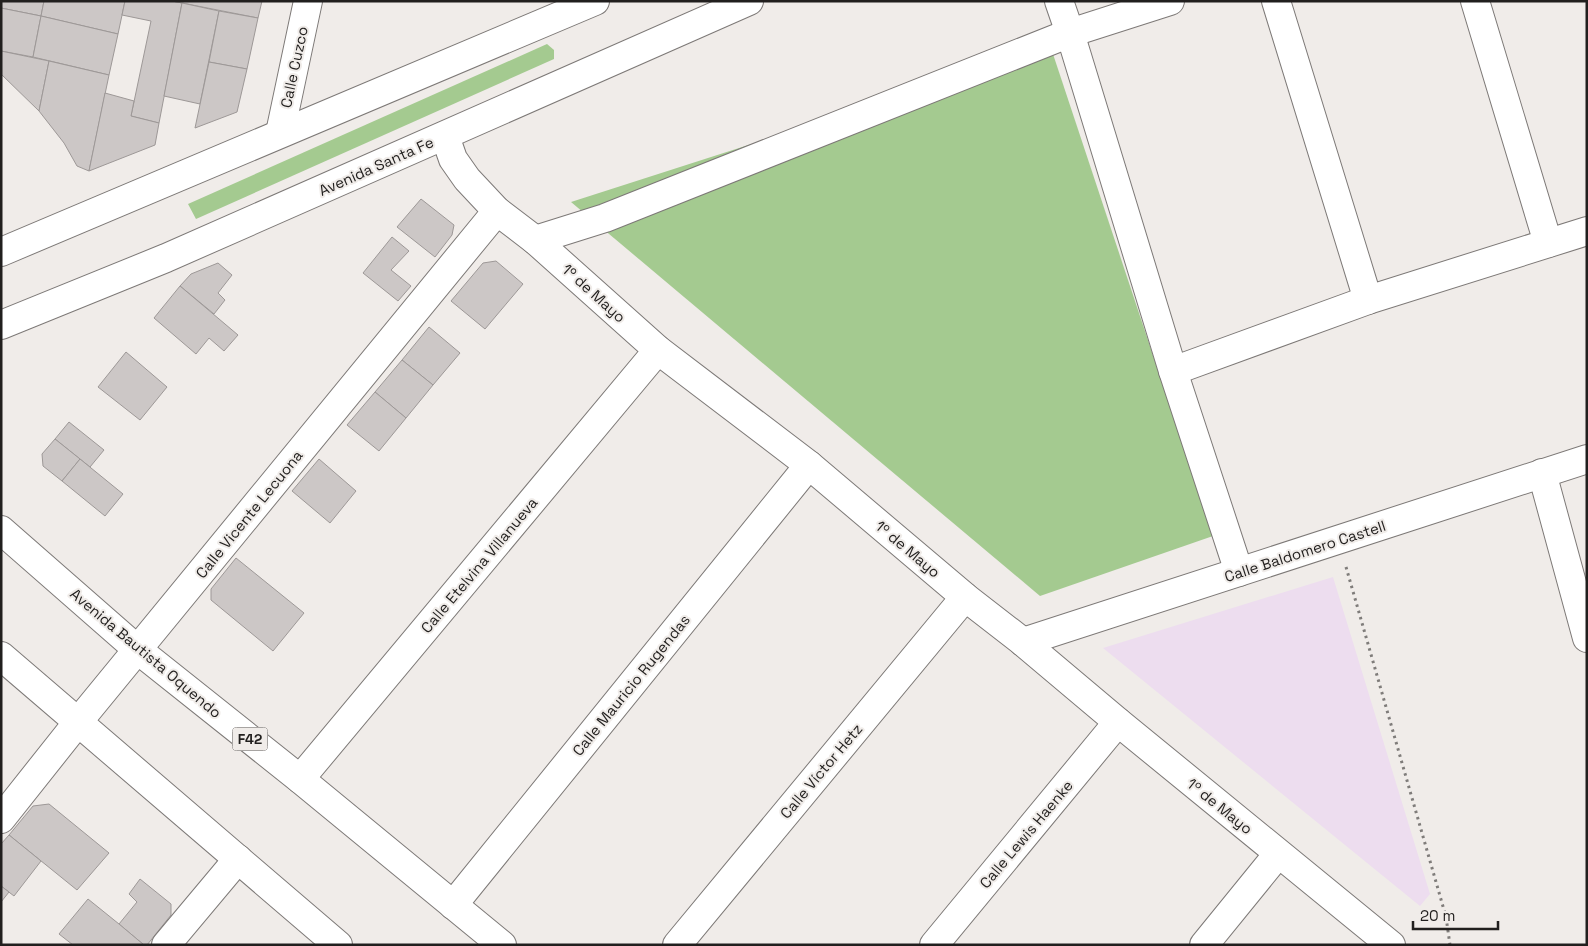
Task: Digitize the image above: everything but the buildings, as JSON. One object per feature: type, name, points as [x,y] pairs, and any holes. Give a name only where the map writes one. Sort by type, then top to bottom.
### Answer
[{"type":"street","name":"Calle Cuzco","points":[[280,133],[308,1]]},
{"type":"street","points":[[1,252],[280,133],[558,10],[595,1]]},
{"type":"street","name":"Avenida Santa Fe","points":[[1,326],[166,258],[749,1]]},
{"type":"street","points":[[1059,1],[1173,371],[1239,572]]},
{"type":"street","points":[[536,240],[605,218],[1070,33],[1170,1]]},
{"type":"street","points":[[1276,1],[1368,300]]},
{"type":"street","points":[[1474,1],[1548,243]]},
{"type":"street","name":"1º de Mayo","points":[[445,136],[453,159],[467,179],[497,211],[536,240],[658,350],[808,466],[964,597],[1023,642],[1278,854],[1391,945]]},
{"type":"street","name":"Calle Vicente Lecuona","points":[[1,819],[78,722],[497,211]]},
{"type":"street","points":[[1173,371],[1368,300],[1587,232]]},
{"type":"street","name":"Calle Etelvina Villanueva","points":[[300,779],[658,350]]},
{"type":"street","name":"Calle Baldomero Castell","points":[[1023,642],[1587,459]]},
{"type":"street","name":"Calle Mauricio Rugendas","points":[[453,905],[808,466]]},
{"type":"street","points":[[1542,473],[1587,638]]},
{"type":"street","name":"Avenida Bautista Oquendo","points":[[1,530],[138,650],[300,779],[502,945]]},
{"type":"street","name":"Calle Víctor Hetz","points":[[677,945],[964,597]]},
{"type":"street","points":[[1,656],[338,945]]},
{"type":"street","name":"Calle Lewis Haenke","points":[[934,945],[1118,722]]},
{"type":"street","points":[[1204,945],[1278,854]]},
{"type":"street","points":[[166,945],[238,859]]},
{"type":"path","points":[[1338,540],[1446,916],[1450,945]]},
{"type":"shaded area","points":[[1333,577],[1430,894],[1420,906],[1103,648]]},
{"type":"green space","points":[[547,44],[554,50],[554,59],[196,219],[188,204]]},
{"type":"green space","points":[[1051,48],[1213,536],[1040,596],[571,202]]}]
